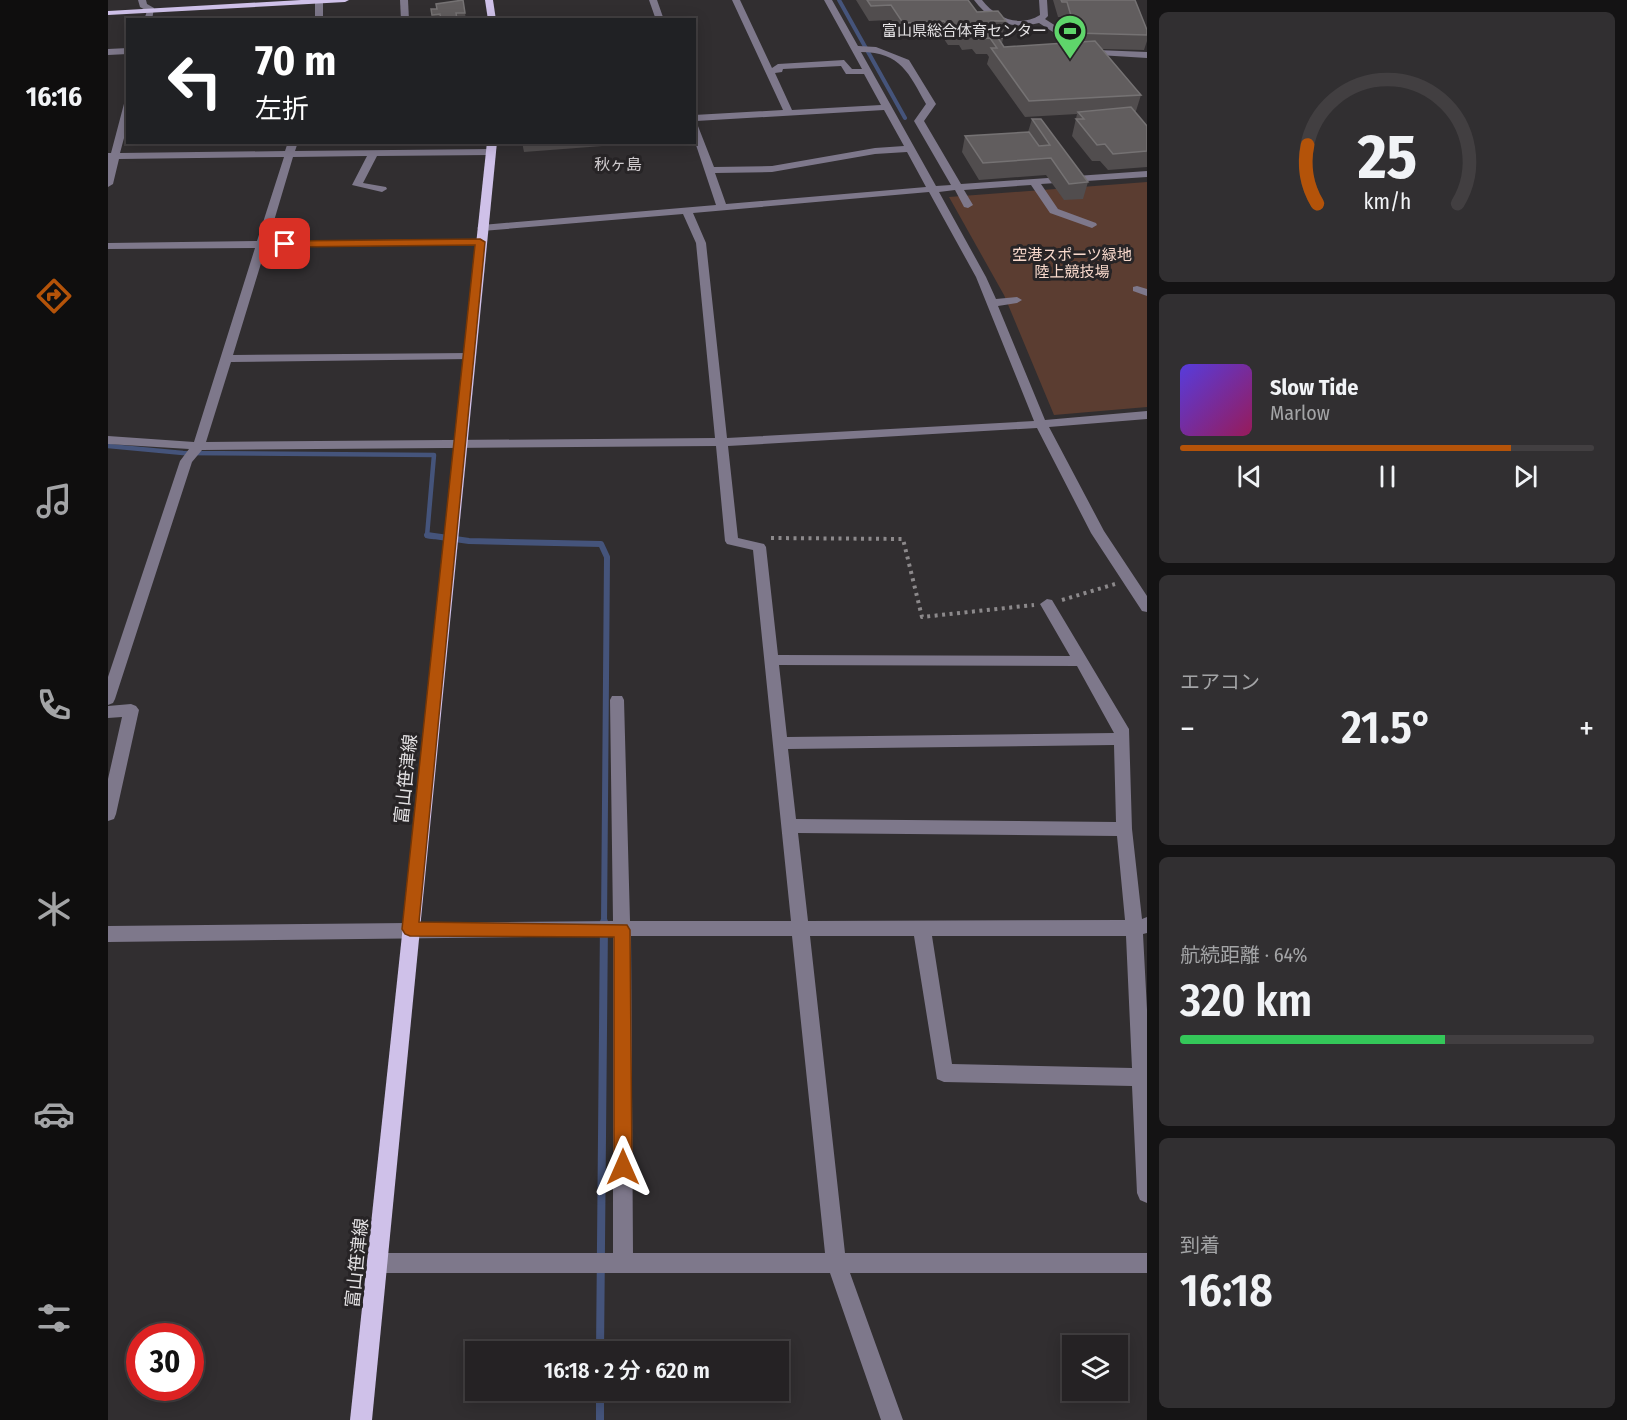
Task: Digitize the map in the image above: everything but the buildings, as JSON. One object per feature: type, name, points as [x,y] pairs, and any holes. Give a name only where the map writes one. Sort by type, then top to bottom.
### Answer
[{"type":"main road","points":[[108,13],[150,15],[345,0]]},
{"type":"main road","points":[[489,0],[492,18]]},
{"type":"main road","name":"富山笹津線","points":[[361,1420],[481,235],[492,147]]},
{"type":"street","points":[[142,0],[150,15]]},
{"type":"street","points":[[404,0],[405,18]]},
{"type":"street","points":[[653,0],[659,18]]},
{"type":"street","points":[[736,0],[774,71],[789,113]]},
{"type":"street","points":[[828,0],[863,48],[867,71],[993,303],[1041,424],[1098,533],[1146,605]]},
{"type":"street","points":[[978,0],[987,13],[1005,21],[1021,22],[1040,19],[1056,30],[1069,51],[1110,55],[1147,55]]},
{"type":"street","points":[[991,0],[994,13],[1005,21]]},
{"type":"street","points":[[1040,19],[1045,11],[1043,0]]},
{"type":"street","points":[[319,18],[320,1]]},
{"type":"street","points":[[863,48],[906,62],[931,104],[919,121],[968,205]]},
{"type":"street","points":[[108,52],[126,51]]},
{"type":"street","points":[[774,71],[780,73],[847,69],[849,72],[867,71]]},
{"type":"street","points":[[696,120],[886,106]]},
{"type":"street","points":[[108,184],[111,155],[126,108]]},
{"type":"street","points":[[696,126],[722,207]]},
{"type":"street","points":[[108,699],[186,461],[199,446],[292,144]]},
{"type":"street","points":[[388,153],[390,144]]},
{"type":"street","points":[[111,155],[373,154],[492,147]]},
{"type":"street","points":[[710,170],[772,169],[875,151],[910,148]]},
{"type":"street","points":[[373,154],[357,185],[382,189]]},
{"type":"street","points":[[108,246],[262,244],[481,235],[687,210],[1147,174]]},
{"type":"street","points":[[1034,182],[1054,211],[1092,225]]},
{"type":"street","points":[[687,210],[701,243],[732,541],[759,547],[836,1262],[892,1420]]},
{"type":"street","points":[[993,303],[1017,300]]},
{"type":"street","points":[[226,359],[469,356]]},
{"type":"street","points":[[108,440],[199,446],[722,442],[1041,424],[1147,415]]},
{"type":"street","points":[[1047,604],[1121,729],[1124,829],[1140,926],[1141,1077],[1147,1193]]},
{"type":"street","points":[[771,660],[1081,661]]},
{"type":"street","points":[[617,700],[622,930],[623,1262]]},
{"type":"street","points":[[108,712],[130,710],[108,814]]},
{"type":"street","points":[[780,743],[1122,739]]},
{"type":"street","points":[[789,826],[1124,829]]},
{"type":"street","points":[[108,934],[410,929],[922,930],[1140,926]]},
{"type":"street","points":[[922,930],[944,1073],[1141,1077]]},
{"type":"street","points":[[377,1263],[1147,1263]]},
{"type":"path","points":[[759,547],[760,538],[903,539],[922,617],[1047,604],[1128,581]]},
{"type":"green space","name":"空港スポーツ緑地 陸上競技場","points":[[1147,182],[1147,407],[1054,415],[1004,295],[949,197]]},
{"type":"waterway","points":[[839,0],[905,118]]},
{"type":"waterway","points":[[108,446],[183,453],[434,455],[427,535]]},
{"type":"waterway","points":[[427,535],[469,541],[601,544],[607,557],[604,924]]},
{"type":"waterway","points":[[427,535],[434,537]]},
{"type":"waterway","points":[[600,1341],[604,922]]},
{"type":"waterway","points":[[600,1401],[600,1420]]},
{"type":"place","name":"富山県総合体育センター","points":[[1070,60]]},
{"type":"district","name":"秋ヶ島","points":[[618,164]]},
{"type":"route","points":[[285,244],[480,242],[410,929],[622,930],[623,1167]]}]
